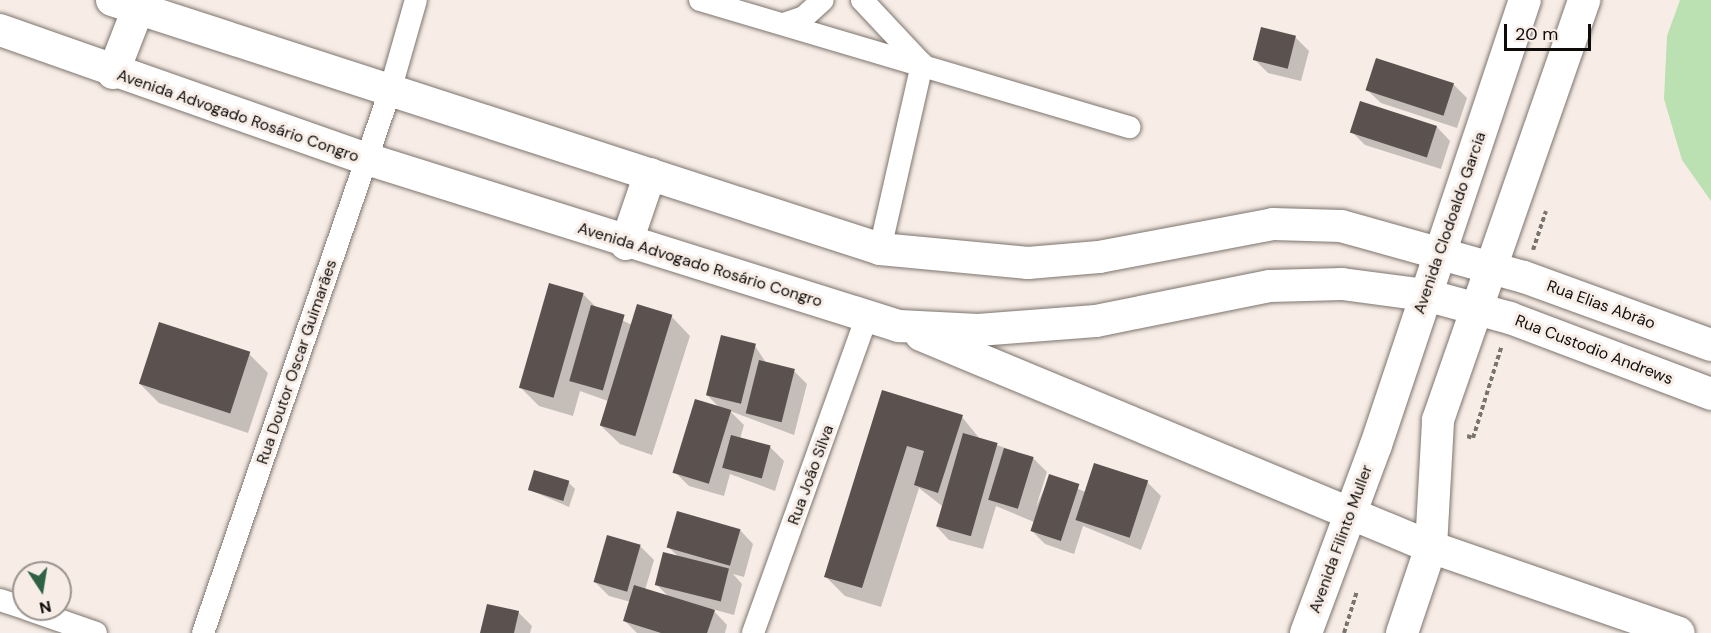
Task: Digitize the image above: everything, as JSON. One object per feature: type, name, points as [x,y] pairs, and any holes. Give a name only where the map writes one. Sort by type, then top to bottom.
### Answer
[{"type":"main road","name":"Avenida Clodoaldo Garcia","points":[[1376,446],[1526,0]]},
{"type":"main road","points":[[1402,633],[1431,547],[1438,420],[1584,0]]},
{"type":"main road","points":[[113,73],[125,5],[880,249],[1028,262],[1099,256],[1273,224],[1341,226],[1440,252]]},
{"type":"main road","name":"Avenida Advogado Rosário Congro","points":[[0,30],[113,73],[367,159],[626,244],[899,326],[978,330],[1096,321],[1270,286],[1342,284],[1426,295]]},
{"type":"main road","points":[[626,244],[650,174]]},
{"type":"main road","name":"Rua Elias Abrão","points":[[1440,252],[1491,267],[1711,345]]},
{"type":"main road","name":"Rua Custodio Andrews","points":[[1426,295],[1476,308],[1711,394]]},
{"type":"main road","points":[[899,326],[1431,547],[1679,633]]},
{"type":"main road","name":"Avenida Filinto Muller","points":[[1306,633],[1376,446]]},
{"type":"street","name":"Rua Doutor Oscar Guimarães","points":[[203,633],[390,91],[416,0]]},
{"type":"street","points":[[784,24],[804,17],[823,0]]},
{"type":"street","points":[[862,0],[922,64]]},
{"type":"street","points":[[706,1],[1130,127]]},
{"type":"street","points":[[880,249],[922,64]]},
{"type":"street","name":"Rua João Silva","points":[[753,633],[867,316]]},
{"type":"street","points":[[60,621],[96,633]]},
{"type":"green space","points":[[1680,0],[1711,0],[1711,201],[1682,160],[1664,99],[1667,36]]},
{"type":"building","points":[[1261,27],[1296,36],[1288,69],[1253,60]]},
{"type":"building","points":[[1376,58],[1454,83],[1443,116],[1365,90]]},
{"type":"building","points":[[1360,101],[1437,126],[1427,157],[1350,132]]},
{"type":"building","points":[[549,283],[584,293],[554,398],[519,388]]},
{"type":"building","points":[[637,304],[672,315],[635,436],[600,425]]},
{"type":"building","points":[[591,305],[625,315],[603,391],[569,381]]},
{"type":"building","points":[[159,322],[250,352],[230,413],[139,384]]},
{"type":"building","points":[[721,335],[756,344],[741,404],[706,395]]},
{"type":"building","points":[[759,360],[795,369],[782,422],[746,413]]},
{"type":"building","points":[[882,390],[963,415],[938,493],[914,485],[924,451],[907,446],[862,588],[824,577]]},
{"type":"building","points":[[695,399],[731,410],[709,484],[672,473]]},
{"type":"building","points":[[963,433],[998,443],[971,536],[936,526]]},
{"type":"building","points":[[731,435],[771,446],[762,478],[722,468]]},
{"type":"building","points":[[1004,448],[1034,457],[1018,509],[988,500]]},
{"type":"building","points":[[1094,463],[1148,481],[1130,538],[1075,520]]},
{"type":"building","points":[[534,470],[569,481],[563,501],[528,490]]},
{"type":"building","points":[[1049,474],[1079,484],[1061,541],[1030,531]]},
{"type":"building","points":[[677,511],[740,529],[730,566],[667,548]]},
{"type":"building","points":[[607,535],[641,545],[627,592],[593,582]]},
{"type":"building","points":[[663,552],[729,568],[721,601],[655,585]]},
{"type":"building","points":[[634,585],[715,610],[707,633],[661,633],[623,621]]},
{"type":"building","points":[[487,604],[519,611],[514,633],[480,633]]}]
